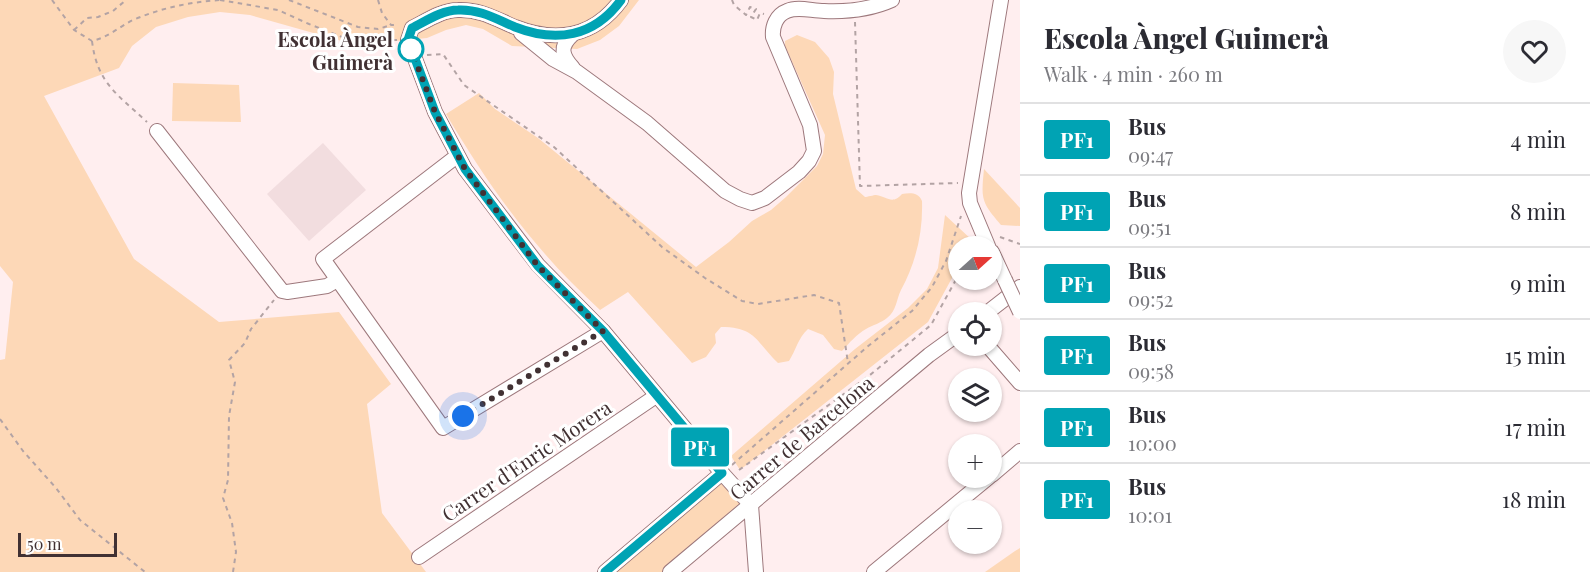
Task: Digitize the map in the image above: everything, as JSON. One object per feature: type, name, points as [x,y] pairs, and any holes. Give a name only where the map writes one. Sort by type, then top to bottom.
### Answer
[{"type":"street","points":[[577,72],[562,50],[567,40],[572,35],[606,18],[621,0]]},
{"type":"street","points":[[512,26],[554,59],[577,72],[647,123],[725,191],[740,200],[752,202],[765,198],[799,172],[814,151],[814,137],[810,125],[777,49],[772,27],[785,11],[795,9],[855,11],[892,0]]},
{"type":"street","points":[[984,236],[970,203],[970,183],[1001,0]]},
{"type":"street","points":[[572,35],[535,34],[493,16],[456,9],[440,14],[410,34],[435,112],[465,169],[538,266],[603,331],[751,505],[756,572]]},
{"type":"street","points":[[157,131],[282,291],[327,286],[337,280]]},
{"type":"street","points":[[457,156],[322,259],[443,428],[603,331]]},
{"type":"street","points":[[1002,274],[1020,312]]},
{"type":"street","points":[[1001,302],[1020,287]]},
{"type":"street","name":"Carrer de Barcelona","points":[[670,572],[948,341]]},
{"type":"street","points":[[997,356],[1020,383]]},
{"type":"street","name":"Carrer d'Enric Morera","points":[[419,557],[656,396]]},
{"type":"street","points":[[1002,466],[1020,451]]},
{"type":"street","points":[[605,572],[724,476]]},
{"type":"street","points":[[874,572],[976,488]]},
{"type":"path","points":[[52,0],[74,30],[92,41],[101,39],[131,21],[153,12],[197,2],[220,0],[278,10],[347,39],[410,34],[406,24],[378,29],[358,27],[289,0]]},
{"type":"path","points":[[74,30],[87,18],[106,14],[119,8],[126,0]]},
{"type":"path","points":[[378,0],[382,14],[391,25]]},
{"type":"path","points":[[732,0],[734,5],[746,15],[750,8],[756,9],[751,17],[757,20],[760,13],[765,15],[762,22],[772,27]]},
{"type":"path","points":[[855,11],[860,186],[970,183]]},
{"type":"path","points":[[92,41],[94,59],[111,90],[157,131]]},
{"type":"path","points":[[426,56],[443,54],[464,85],[554,147],[662,247],[742,301],[758,304],[814,295],[839,303],[848,363]]},
{"type":"path","points":[[724,476],[848,363],[912,311],[932,287],[946,261],[961,216]]},
{"type":"path","points":[[724,476],[870,375],[931,325],[950,290]]},
{"type":"path","points":[[233,572],[236,552],[232,523],[223,498],[228,480],[229,416],[235,382],[229,360],[282,291]]},
{"type":"path","points":[[0,419],[23,451],[56,488],[80,520],[145,572]]},
{"type":"shaded area","points":[[0,0],[639,0],[619,26],[600,40],[577,49],[512,46],[483,29],[466,25],[427,38],[356,45],[250,15],[220,12],[188,17],[156,27],[132,46],[119,68],[44,96],[134,259],[219,322],[339,312],[391,384],[367,404],[382,513],[426,572],[0,572],[0,360],[5,359],[13,282],[0,266]]},
{"type":"shaded area","points":[[797,35],[815,42],[829,58],[834,72],[833,94],[856,189],[865,197],[876,195],[893,200],[902,194],[911,193],[922,201],[918,247],[893,312],[885,320],[859,333],[842,351],[834,349],[823,335],[808,329],[799,340],[789,361],[778,363],[749,333],[721,327],[715,334],[716,343],[706,357],[692,363],[628,292],[600,310],[558,269],[531,238],[480,168],[446,114],[479,93],[495,109],[538,138],[696,267],[752,221],[771,210],[786,197],[817,166],[823,154],[825,135],[785,46],[785,41]]},
{"type":"shaded area","points":[[173,83],[239,85],[241,122],[172,121]]},
{"type":"shaded area","points":[[323,143],[366,190],[309,241],[267,194]]},
{"type":"shaded area","points":[[984,169],[1020,208],[1020,226],[1001,225],[989,211],[983,194]]},
{"type":"shaded area","points":[[945,215],[968,236],[948,236],[948,285],[928,322],[740,470],[731,456],[855,349],[908,308],[927,289],[938,268]]},
{"type":"shaded area","points":[[724,480],[747,504],[667,572],[610,572]]},
{"type":"shaded area","points":[[1020,548],[1020,572],[985,572],[1015,551]]},
{"type":"bus line","name":"PF1","points":[[605,572],[722,473],[603,331],[538,266],[465,169],[435,112],[408,40],[412,28],[456,9],[493,16],[535,34],[572,35],[606,18],[621,0]]},
{"type":"place","name":"Escola Àngel Guimerà","points":[[411,49]]},
{"type":"route","points":[[411,49],[435,112],[465,169],[538,266],[603,331],[463,416]]}]
